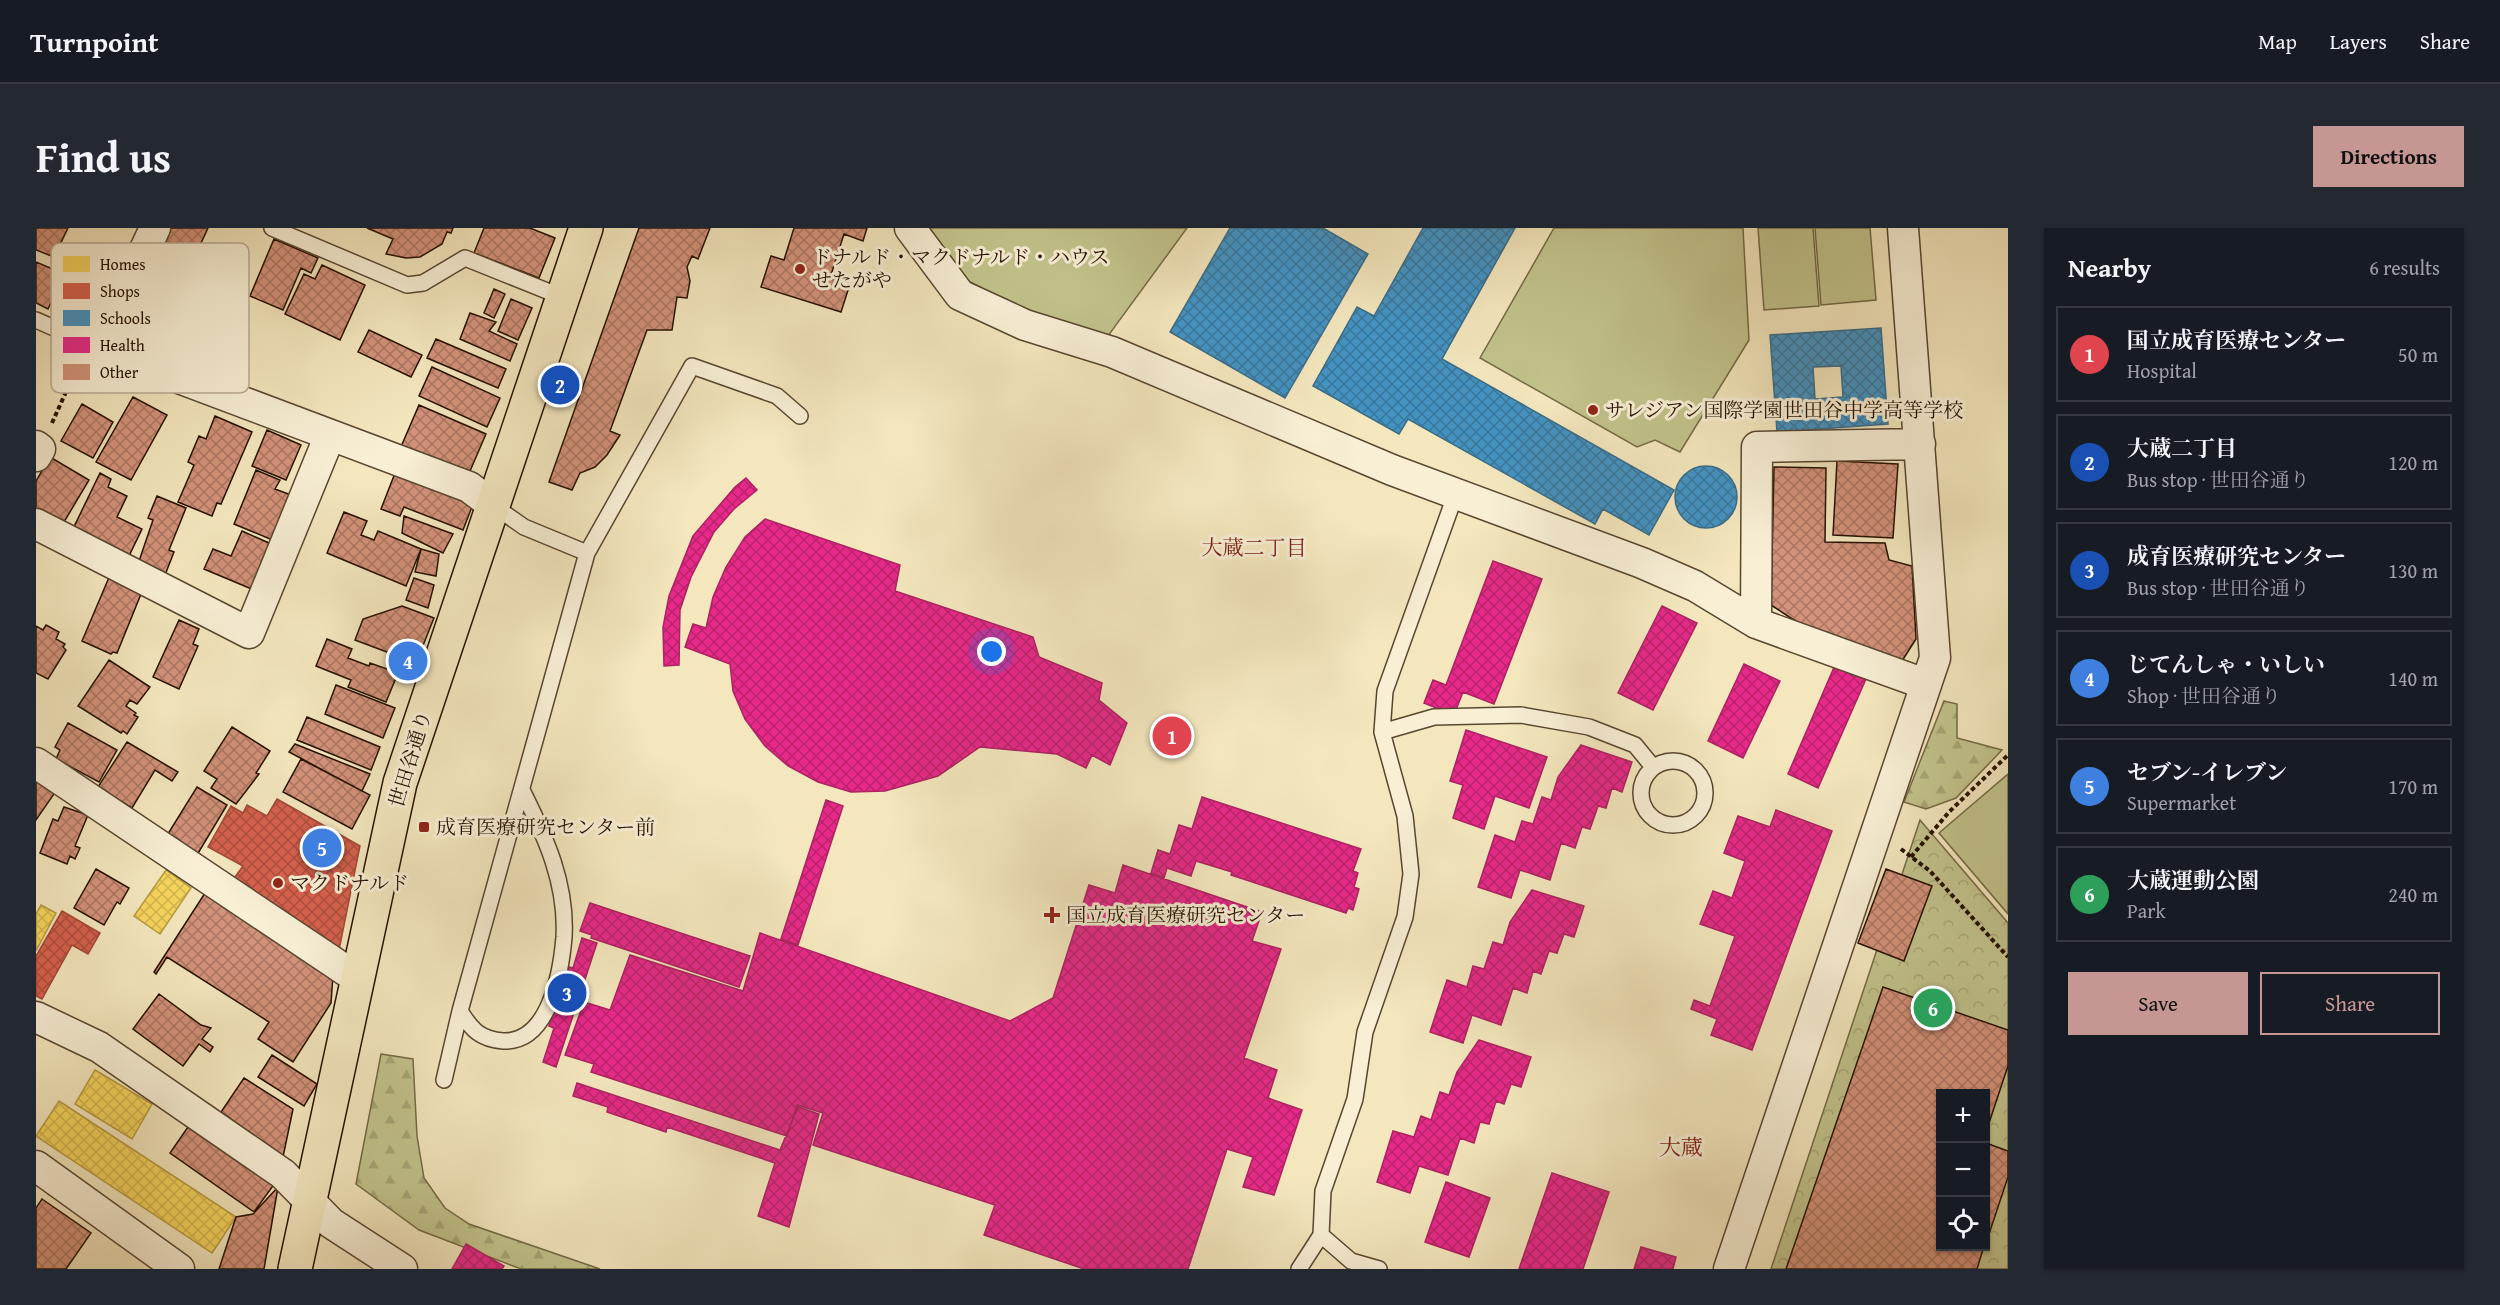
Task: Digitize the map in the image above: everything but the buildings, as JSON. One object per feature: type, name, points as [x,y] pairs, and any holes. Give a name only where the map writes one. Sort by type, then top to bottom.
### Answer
[{"type":"main road","name":"世田谷通り","points":[[295,1269],[400,783],[586,228]]},
{"type":"street","points":[[147,243],[155,228]]},
{"type":"street","points":[[910,228],[960,295],[1025,325],[1112,352],[1456,494],[1663,572],[1695,586],[1756,623],[1925,684]]},
{"type":"street","points":[[1729,1269],[1935,658],[1903,228]]},
{"type":"street","points":[[217,393],[469,487],[494,506]]},
{"type":"street","points":[[36,525],[249,633],[330,435]]},
{"type":"street","points":[[1756,623],[1758,447],[1920,444]]},
{"type":"street","points":[[36,763],[357,978]]},
{"type":"street","points":[[38,1023],[99,1047],[283,1174],[331,1223],[402,1269]]},
{"type":"street","points":[[36,1166],[179,1269]]},
{"type":"lane","points":[[272,228],[407,285],[423,283],[465,258],[562,297]]},
{"type":"lane","points":[[36,320],[51,327]]},
{"type":"lane","points":[[444,1080],[460,1011],[523,792],[587,553],[692,366],[777,396],[800,416]]},
{"type":"lane","points":[[1299,1269],[1321,1235],[1323,1191],[1355,1099],[1365,1032],[1406,917],[1411,874],[1405,816],[1382,732],[1385,691],[1456,494]]},
{"type":"lane","points":[[494,506],[524,527],[587,553]]},
{"type":"lane","points":[[1382,732],[1434,717],[1521,715],[1589,727],[1635,745],[1653,767]]},
{"type":"lane","points":[[1674,760],[1685,762],[1695,768],[1702,777],[1706,791],[1705,802],[1693,820],[1673,825],[1662,824],[1652,818],[1644,808],[1641,786],[1653,767],[1674,760]]},
{"type":"lane","points":[[460,1011],[472,1031],[493,1040],[512,1041],[530,1034],[543,1020],[554,987],[564,937],[561,887],[544,835],[523,792]]},
{"type":"lane","points":[[1321,1235],[1351,1261],[1379,1269]]},
{"type":"path","points":[[37,450],[68,393]]},
{"type":"path","points":[[1911,857],[1949,812],[2008,755]]},
{"type":"path","points":[[1876,831],[1930,871],[2008,957]]},
{"type":"green space","points":[[924,228],[1187,228],[1108,336],[1029,314],[963,278]]},
{"type":"green space","points":[[1554,228],[1743,228],[1749,340],[1680,452],[1655,440],[1637,447],[1480,358]]},
{"type":"green space","points":[[1758,228],[1813,228],[1819,306],[1764,310]]},
{"type":"green space","points":[[1815,228],[1870,228],[1876,300],[1821,305]]},
{"type":"green space","points":[[1944,701],[1957,704],[1957,738],[2002,750],[1956,798],[1926,809],[1904,802]]},
{"type":"green space","points":[[2008,774],[2008,914],[1939,833]]},
{"type":"green space","points":[[1920,820],[2008,923],[2008,1269],[1771,1269]]},
{"type":"green space","points":[[381,1054],[413,1059],[417,1136],[424,1178],[445,1208],[469,1224],[600,1269],[521,1269],[419,1230],[356,1184]]},
{"type":"place","name":"ドナルド・マクドナルド・ハウス せたがや","points":[[800,269]]},
{"type":"place","name":"大蔵二丁目","points":[[560,385]]},
{"type":"place","name":"サレジアン国際学園世田谷中学高等学校","points":[[1593,410]]},
{"type":"place","name":"じてんしゃ・いしい","points":[[408,661]]},
{"type":"place","name":"国立成育医療センター","points":[[1172,736]]},
{"type":"place","name":"成育医療研究センター前","points":[[424,827]]},
{"type":"place","name":"セブン-イレブン","points":[[322,848]]},
{"type":"place","name":"マクドナルド","points":[[278,883]]},
{"type":"place","name":"国立成育医療研究センター","points":[[1052,915]]},
{"type":"place","name":"成育医療研究センター","points":[[567,993]]},
{"type":"place","name":"大蔵運動公園","points":[[1933,1008]]},
{"type":"district","name":"大蔵二丁目","points":[[1254,548]]},
{"type":"district","name":"大蔵","points":[[1681,1147]]}]
